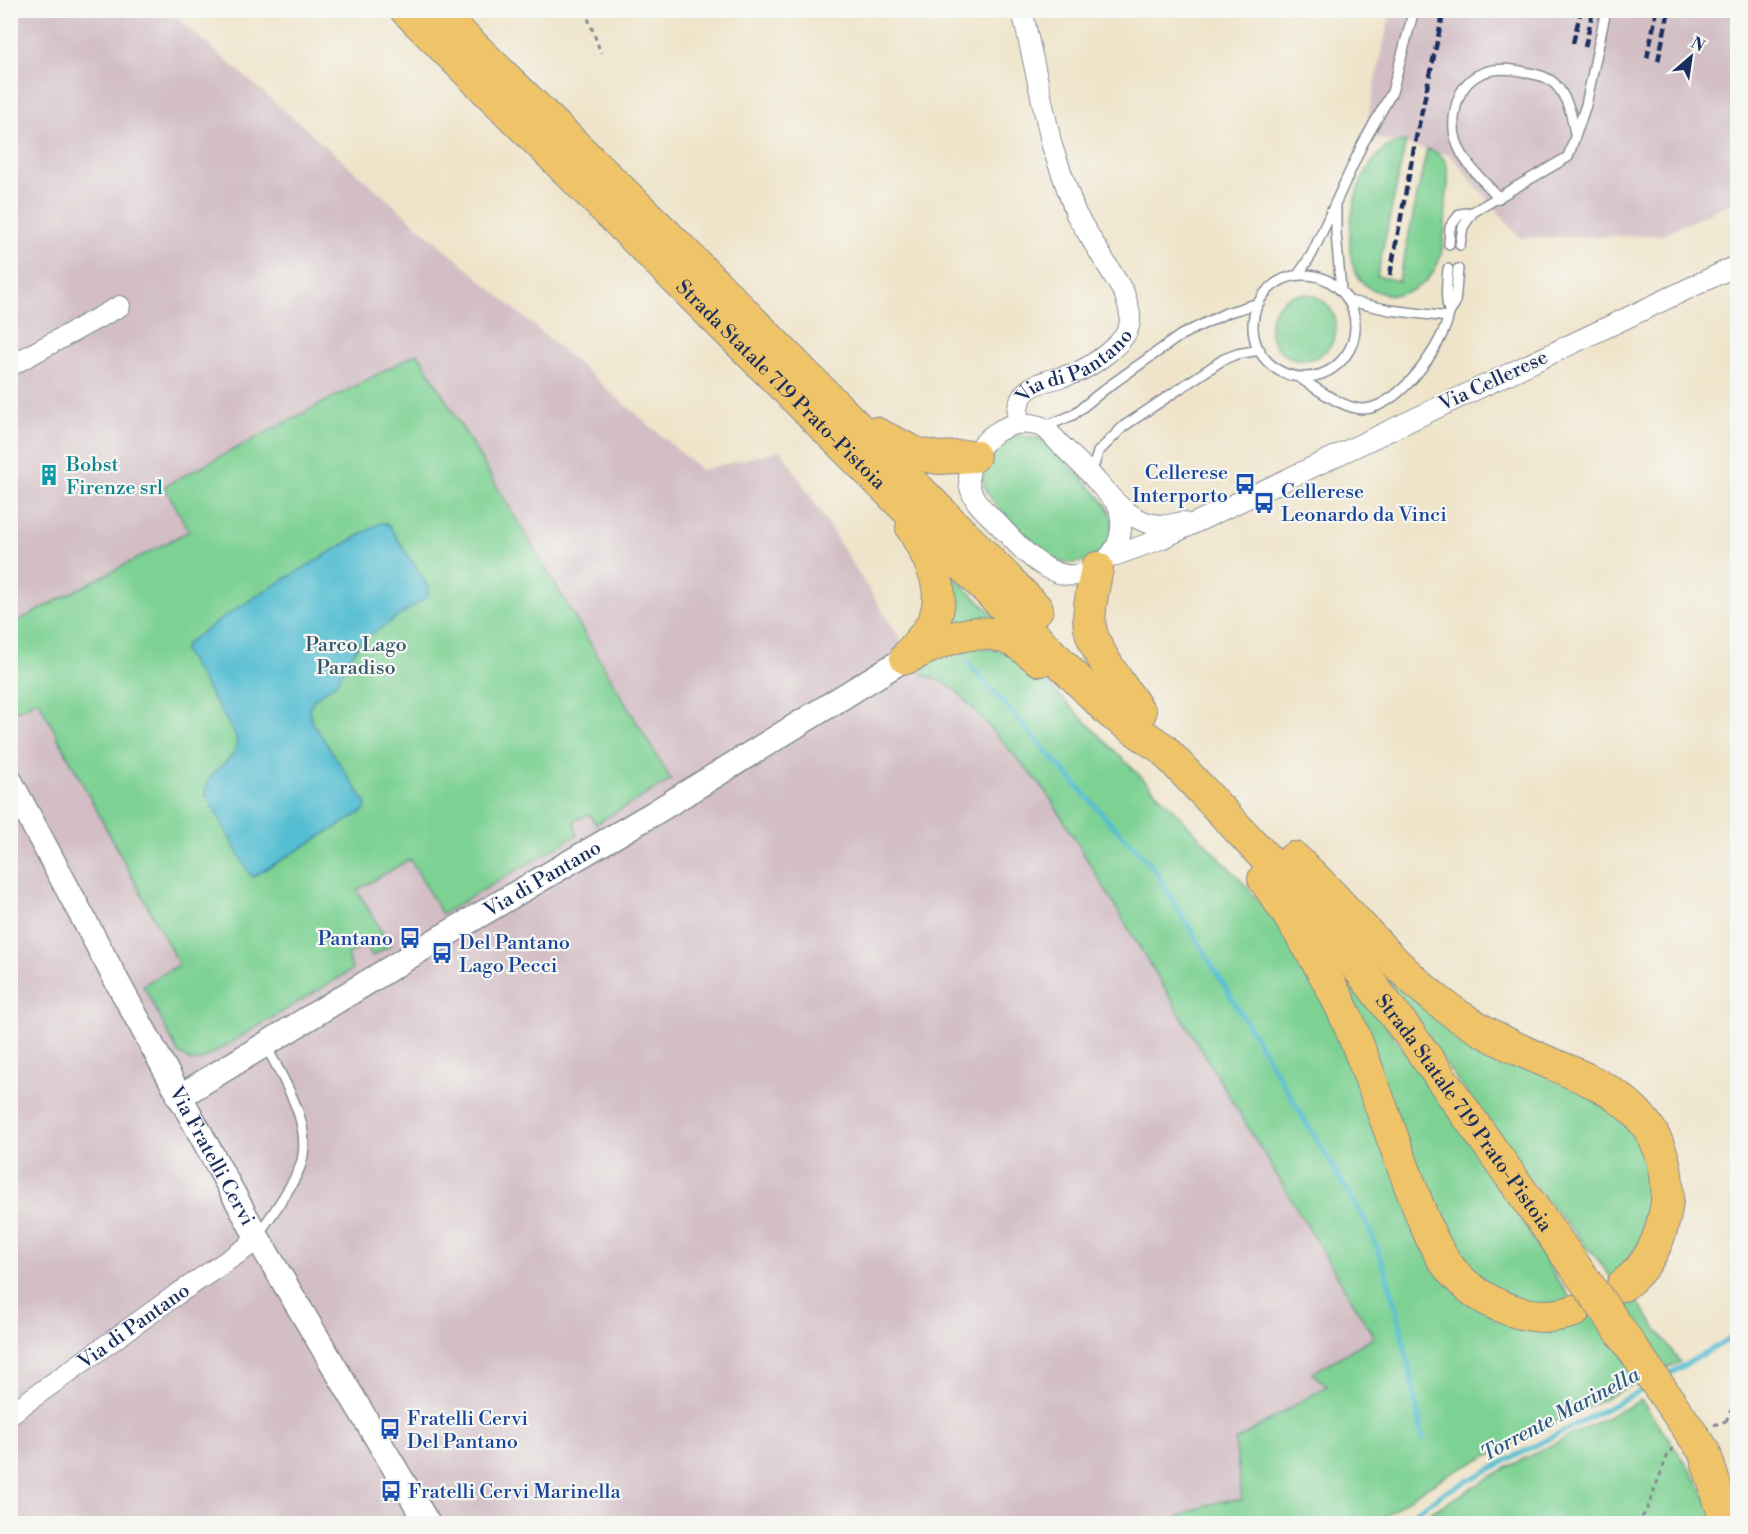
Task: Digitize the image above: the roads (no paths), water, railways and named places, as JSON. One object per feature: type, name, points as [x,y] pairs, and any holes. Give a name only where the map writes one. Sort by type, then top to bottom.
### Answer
[{"type":"highway","points":[[393,10],[421,16]]},
{"type":"highway","name":"Strada Statale 719 Prato-Pistoia","points":[[421,16],[668,236],[845,415],[1125,713]]},
{"type":"highway","name":"Strada Statale 719 Prato-Pistoia","points":[[421,16],[898,501],[1162,748],[1307,902],[1411,1036],[1737,1498]]},
{"type":"highway","points":[[845,415],[917,454],[939,458],[974,456]]},
{"type":"highway","points":[[898,501],[937,577],[940,595],[936,616],[930,628],[906,658]]},
{"type":"highway","points":[[1103,563],[1090,608],[1090,628],[1125,713]]},
{"type":"highway","points":[[906,658],[953,637],[969,633],[998,635],[1014,641],[1125,713]]},
{"type":"highway","points":[[1198,784],[1268,836],[1304,867],[1392,958],[1445,1007],[1486,1034],[1591,1080],[1615,1093],[1641,1118],[1660,1149],[1665,1168],[1668,1202],[1662,1228],[1648,1258],[1639,1272],[1623,1285]]},
{"type":"highway","points":[[1198,784],[1299,929],[1346,1018],[1422,1216],[1451,1270],[1475,1291],[1520,1314],[1546,1317],[1574,1311]]},
{"type":"highway","points":[[1695,1441],[1737,1482]]},
{"type":"highway","points":[[1695,1441],[1727,1524]]},
{"type":"street","name":"Via di Pantano","points":[[1017,424],[1022,397],[1027,391],[1033,386],[1076,373],[1096,361],[1128,330],[1130,318],[1129,305],[1124,293],[1072,205],[1052,146],[1022,10]]},
{"type":"street","name":"Via Cellerese","points":[[1249,496],[1737,265]]},
{"type":"street","points":[[10,366],[120,306]]},
{"type":"street","name":"Via di Pantano","points":[[1201,519],[1160,525],[1142,520],[1119,507],[1043,427],[1025,423],[1006,426],[982,443],[974,456],[969,477],[974,498],[1026,554],[1048,570],[1077,575],[1161,539],[1249,496]]},
{"type":"street","points":[[1103,563],[1121,533],[1123,521],[1119,507]]},
{"type":"street","name":"Via di Pantano","points":[[179,1097],[654,813],[906,658]]},
{"type":"street","name":"Via Fratelli Cervi","points":[[10,781],[179,1097],[257,1237],[428,1524]]},
{"type":"street","name":"Via di Pantano","points":[[10,1414],[176,1295],[246,1248],[257,1237]]},
{"type":"lane","points":[[1298,275],[1312,254],[1336,204],[1343,183],[1392,92],[1414,10]]},
{"type":"lane","points":[[1460,245],[1463,227],[1473,213],[1568,157],[1586,105],[1606,10]]},
{"type":"lane","points":[[1498,198],[1463,155],[1453,129],[1458,95],[1478,74],[1489,70],[1505,69],[1547,78],[1563,94],[1569,105],[1576,137]]},
{"type":"lane","points":[[1336,204],[1341,290]]},
{"type":"lane","points":[[1449,244],[1449,230],[1452,222],[1462,213],[1473,213]]},
{"type":"lane","points":[[1448,269],[1449,314]]},
{"type":"lane","points":[[1296,375],[1324,373],[1346,355],[1351,347],[1355,328],[1353,309],[1341,290],[1321,278],[1298,275],[1288,277],[1271,287],[1258,303],[1253,327],[1260,350],[1275,367],[1296,375],[1350,406],[1362,409],[1387,402],[1399,393],[1412,378],[1442,334],[1455,303],[1458,269]]},
{"type":"lane","points":[[1348,301],[1390,310],[1449,314]]},
{"type":"lane","points":[[1043,427],[1073,415],[1105,389],[1181,335],[1226,313],[1258,303]]},
{"type":"lane","points":[[1091,475],[1098,452],[1124,426],[1224,359],[1260,350]]},
{"type":"lane","points":[[257,1237],[287,1191],[300,1166],[304,1142],[301,1122],[293,1099],[265,1044]]},
{"type":"water","points":[[380,523],[385,523],[390,527],[429,588],[427,597],[360,642],[336,683],[314,699],[309,710],[312,722],[366,803],[365,810],[253,877],[206,794],[211,776],[234,753],[236,736],[184,651],[186,644],[263,592]]},
{"type":"waterway","points":[[967,662],[1104,816],[1153,867],[1366,1222],[1394,1301],[1423,1439]]},
{"type":"waterway","name":"Torrente Marinella","points":[[1664,1377],[1738,1334]]},
{"type":"waterway","name":"Torrente Marinella","points":[[1397,1524],[1444,1493],[1648,1387]]},
{"type":"railway","points":[[1390,275],[1416,138],[1444,10]]},
{"type":"railway","points":[[1573,43],[1581,10]]},
{"type":"railway","points":[[1585,47],[1593,10]]},
{"type":"railway","points":[[1647,58],[1657,10]]},
{"type":"railway","points":[[1658,61],[1669,10]]},
{"type":"place","name":"Bobst Firenze srl","points":[[49,475]]},
{"type":"place","name":"Cellerese Interporto","points":[[1245,484]]},
{"type":"place","name":"Cellerese Leonardo da Vinci","points":[[1264,503]]},
{"type":"place","name":"Pantano","points":[[410,938]]},
{"type":"place","name":"Del Pantano Lago Pecci","points":[[442,953]]},
{"type":"place","name":"Fratelli Cervi Del Pantano","points":[[390,1429]]},
{"type":"place","name":"Fratelli Cervi Marinella","points":[[391,1491]]},
{"type":"park label","name":"Parco Lago Paradiso","points":[[356,656]]}]
